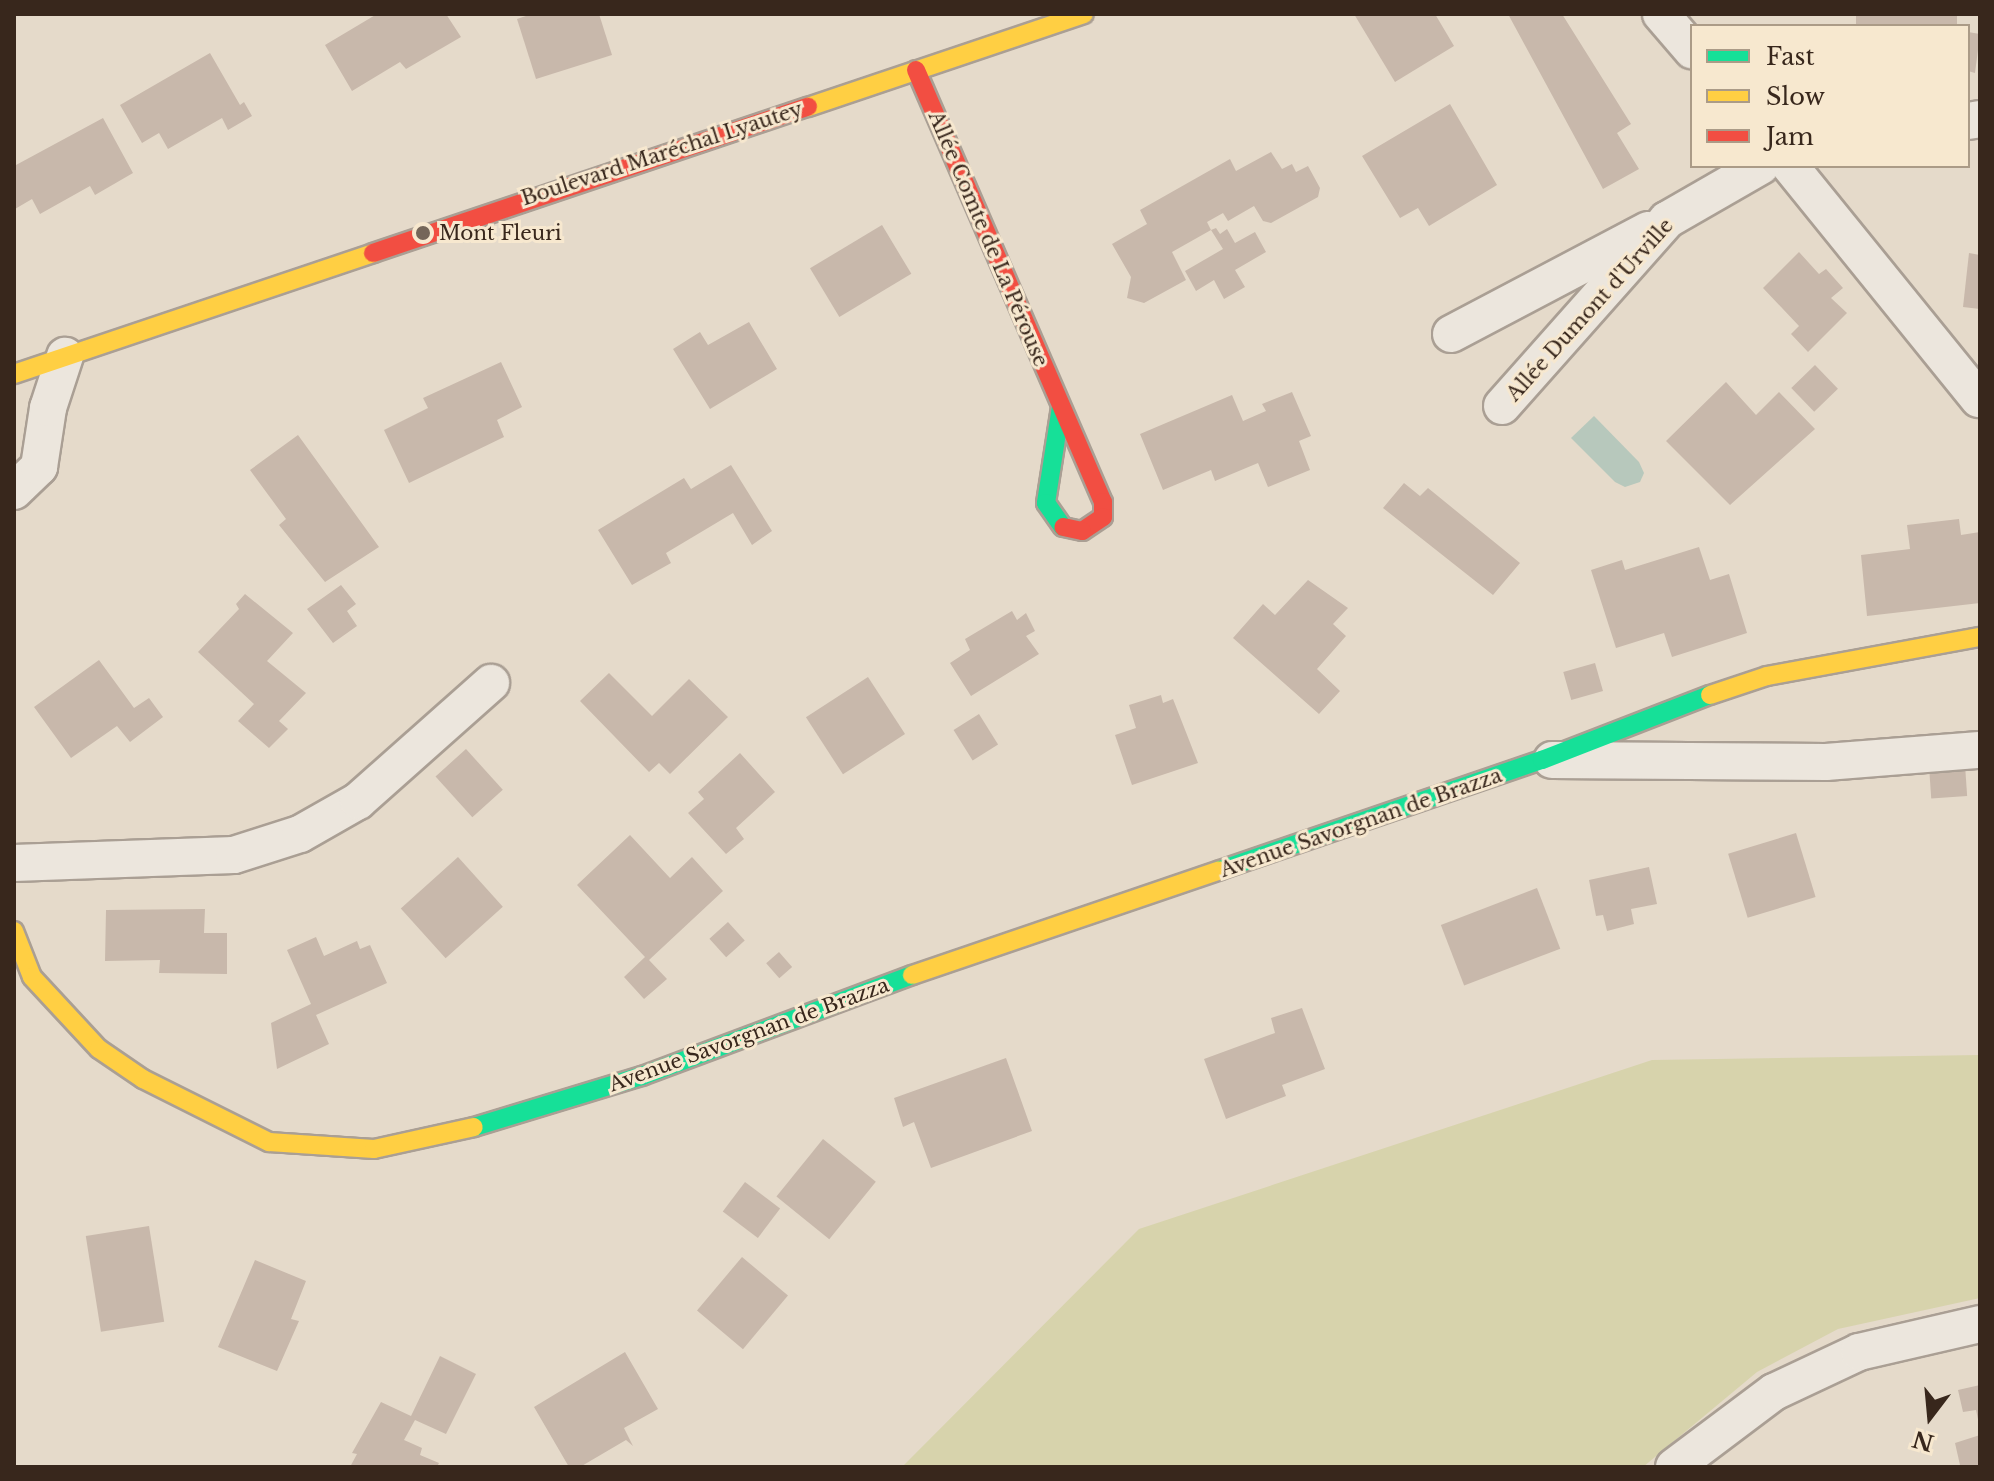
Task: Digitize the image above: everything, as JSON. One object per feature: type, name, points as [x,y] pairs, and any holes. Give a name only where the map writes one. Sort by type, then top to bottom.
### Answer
[{"type":"street","name":"Boulevard Maréchal Lyautey","points":[[14,374],[1084,14]]},
{"type":"street","points":[[1661,14],[1690,48]]},
{"type":"street","name":"Allée Comte de La Pérouse","points":[[916,70],[1103,502],[1103,517],[1082,531],[1058,526],[1046,503],[1061,407]]},
{"type":"street","name":"Allée Dumont d'Urville","points":[[1502,406],[1667,220],[1758,168]]},
{"type":"street","points":[[1792,168],[1979,399]]},
{"type":"street","points":[[1451,334],[1667,220]]},
{"type":"street","points":[[14,491],[39,467],[48,408],[65,356]]},
{"type":"street","name":"Avenue Savorgnan de Brazza","points":[[14,931],[32,977],[60,1010],[99,1049],[143,1079],[269,1142],[374,1149],[488,1124],[642,1076],[838,1000],[1542,760],[1645,716],[1767,676],[1980,637]]},
{"type":"street","points":[[14,863],[234,855],[300,834],[358,801],[491,683]]},
{"type":"street","name":"Avenue Savorgnan de Brazza","points":[[1542,760],[1826,762],[1980,750]]},
{"type":"street","points":[[1674,1467],[1774,1392],[1845,1359],[1980,1324]]},
{"type":"shaded area","points":[[1594,416],[1639,462],[1644,473],[1640,482],[1625,487],[1615,482],[1571,438]]},
{"type":"shaded area","points":[[1980,1055],[1980,1298],[1838,1329],[1757,1372],[1643,1467],[902,1467],[1139,1229],[1652,1060]]},
{"type":"building","points":[[377,14],[446,14],[461,37],[406,69],[400,62],[352,91],[325,45]]},
{"type":"building","points":[[532,14],[599,14],[612,55],[536,79],[517,19]]},
{"type":"building","points":[[1354,14],[1435,14],[1454,46],[1395,82]]},
{"type":"building","points":[[1508,14],[1562,14],[1631,124],[1617,133],[1639,169],[1603,189]]},
{"type":"building","points":[[1856,14],[1957,14],[1957,24],[1856,24]]},
{"type":"building","points":[[1970,32],[1980,34],[1975,73],[1970,72]]},
{"type":"building","points":[[210,53],[240,105],[244,102],[252,116],[228,130],[222,118],[168,149],[159,133],[142,143],[120,105]]},
{"type":"building","points":[[1450,104],[1497,185],[1429,226],[1418,208],[1400,218],[1362,156]]},
{"type":"building","points":[[103,118],[133,173],[95,195],[90,186],[40,214],[32,199],[15,209],[14,161],[16,165]]},
{"type":"building","points":[[1271,152],[1282,169],[1292,164],[1296,172],[1308,166],[1320,188],[1318,197],[1271,223],[1263,221],[1254,206],[1228,221],[1223,213],[1207,222],[1211,230],[1172,252],[1186,280],[1144,303],[1127,298],[1131,277],[1112,244],[1147,224],[1140,210],[1230,159],[1236,171]]},
{"type":"building","points":[[882,225],[911,274],[839,317],[810,268]]},
{"type":"building","points":[[1216,228],[1220,234],[1227,229],[1235,243],[1255,232],[1266,252],[1235,270],[1245,287],[1224,299],[1214,280],[1196,291],[1185,271],[1223,249],[1211,230]]},
{"type":"building","points":[[1799,252],[1819,274],[1826,269],[1843,288],[1831,298],[1847,313],[1808,352],[1791,334],[1799,326],[1763,288]]},
{"type":"building","points":[[1969,253],[1980,255],[1980,309],[1963,307]]},
{"type":"building","points":[[749,322],[777,369],[710,409],[673,349],[700,332],[708,345]]},
{"type":"building","points":[[501,362],[522,407],[497,420],[504,437],[409,483],[384,430],[428,408],[423,398]]},
{"type":"building","points":[[1815,365],[1838,389],[1814,412],[1791,388]]},
{"type":"building","points":[[1726,382],[1756,415],[1779,392],[1815,429],[1730,505],[1666,441]]},
{"type":"building","points":[[1292,392],[1311,436],[1299,441],[1310,470],[1268,487],[1258,463],[1215,481],[1211,470],[1163,490],[1140,434],[1232,395],[1243,421],[1266,411],[1262,404]]},
{"type":"building","points":[[298,435],[379,547],[325,582],[279,525],[286,519],[250,470]]},
{"type":"building","points":[[731,465],[772,531],[752,545],[733,513],[666,553],[671,563],[632,585],[598,530],[684,478],[691,489]]},
{"type":"building","points":[[1404,483],[1420,496],[1428,488],[1520,563],[1493,595],[1383,508]]},
{"type":"building","points":[[1959,519],[1961,535],[1980,532],[1980,603],[1867,616],[1861,555],[1910,549],[1907,525]]},
{"type":"building","points":[[1699,547],[1710,580],[1729,574],[1747,633],[1672,657],[1664,633],[1616,648],[1591,570],[1622,560],[1625,570]]},
{"type":"building","points":[[1308,580],[1348,608],[1333,624],[1346,636],[1317,669],[1340,691],[1319,714],[1233,638],[1263,604],[1275,615]]},
{"type":"building","points":[[341,585],[356,604],[347,611],[357,626],[333,643],[307,609]]},
{"type":"building","points":[[245,594],[293,633],[267,661],[306,693],[279,721],[288,729],[269,748],[238,721],[254,704],[198,652],[239,609],[236,604]]},
{"type":"building","points":[[1012,611],[1017,620],[1026,613],[1035,631],[1026,636],[1039,654],[971,696],[950,663],[970,650],[965,639]]},
{"type":"building","points":[[99,660],[134,708],[149,698],[163,717],[130,742],[117,726],[71,758],[34,707]]},
{"type":"building","points":[[1595,663],[1603,691],[1571,700],[1563,672]]},
{"type":"building","points":[[609,673],[652,716],[689,679],[728,717],[670,774],[659,763],[649,772],[580,701]]},
{"type":"building","points":[[868,677],[905,734],[843,774],[806,717]]},
{"type":"building","points":[[1161,695],[1163,703],[1173,699],[1198,763],[1132,785],[1115,735],[1136,728],[1129,705]]},
{"type":"building","points":[[979,714],[998,745],[973,760],[954,730]]},
{"type":"building","points":[[466,749],[503,790],[472,817],[436,776]]},
{"type":"building","points":[[740,753],[775,792],[736,828],[744,839],[726,854],[688,813],[704,799],[698,792]]},
{"type":"building","points":[[1965,765],[1967,796],[1931,798],[1929,768]]},
{"type":"building","points":[[1796,833],[1816,897],[1748,918],[1728,854]]},
{"type":"building","points":[[630,835],[670,878],[692,857],[723,891],[649,960],[667,979],[644,999],[624,977],[645,957],[577,885]]},
{"type":"building","points":[[458,857],[503,907],[446,958],[401,909]]},
{"type":"building","points":[[1649,867],[1657,904],[1631,909],[1634,924],[1607,931],[1603,915],[1596,916],[1589,880]]},
{"type":"building","points":[[1537,888],[1560,949],[1464,986],[1441,925]]},
{"type":"building","points":[[205,909],[204,933],[227,933],[227,974],[159,973],[160,960],[105,961],[106,910]]},
{"type":"building","points":[[728,922],[745,941],[726,957],[709,939]]},
{"type":"building","points":[[316,937],[324,956],[357,941],[360,949],[370,945],[387,983],[316,1015],[329,1044],[277,1069],[271,1023],[311,1004],[287,950]]},
{"type":"building","points":[[779,952],[792,967],[779,978],[766,963]]},
{"type":"building","points":[[1302,1008],[1325,1069],[1282,1085],[1286,1096],[1226,1119],[1204,1059],[1275,1033],[1271,1018]]},
{"type":"building","points":[[1006,1058],[1032,1131],[931,1168],[914,1122],[903,1127],[894,1098]]},
{"type":"building","points":[[823,1139],[876,1182],[829,1239],[776,1197]]},
{"type":"building","points":[[745,1182],[780,1208],[758,1238],[723,1212]]},
{"type":"building","points":[[149,1226],[164,1322],[101,1332],[86,1236]]},
{"type":"building","points":[[742,1257],[788,1296],[743,1349],[697,1311]]},
{"type":"building","points":[[255,1260],[306,1281],[291,1319],[299,1321],[277,1371],[218,1347]]},
{"type":"building","points":[[625,1352],[658,1409],[624,1428],[633,1446],[626,1440],[580,1467],[569,1467],[534,1407]]},
{"type":"building","points":[[440,1356],[476,1374],[446,1434],[415,1420],[404,1440],[422,1448],[420,1455],[439,1463],[437,1467],[350,1467],[357,1454],[352,1453],[381,1402],[411,1416]]},
{"type":"building","points":[[1980,1385],[1979,1424],[1976,1410],[1963,1412],[1958,1390]]},
{"type":"building","points":[[1980,1435],[1980,1467],[1960,1465],[1955,1443]]},
{"type":"traffic: fast","points":[[1061,407],[1046,503],[1063,527]]},
{"type":"traffic: fast","points":[[1220,870],[1542,760],[1710,695]]},
{"type":"traffic: fast","points":[[474,1127],[642,1076],[912,975]]},
{"type":"traffic: slow","points":[[808,107],[1084,14]]},
{"type":"traffic: slow","points":[[14,374],[373,253]]},
{"type":"traffic: slow","points":[[1710,695],[1767,676],[1980,637]]},
{"type":"traffic: slow","points":[[912,975],[1220,870]]},
{"type":"traffic: slow","points":[[14,931],[32,977],[99,1049],[143,1079],[269,1142],[374,1149],[474,1127]]},
{"type":"traffic: jam","points":[[916,70],[1103,502],[1103,517],[1082,531],[1063,527]]},
{"type":"traffic: jam","points":[[373,253],[808,107]]},
{"type":"place","name":"Mont Fleuri","points":[[423,233]]}]
